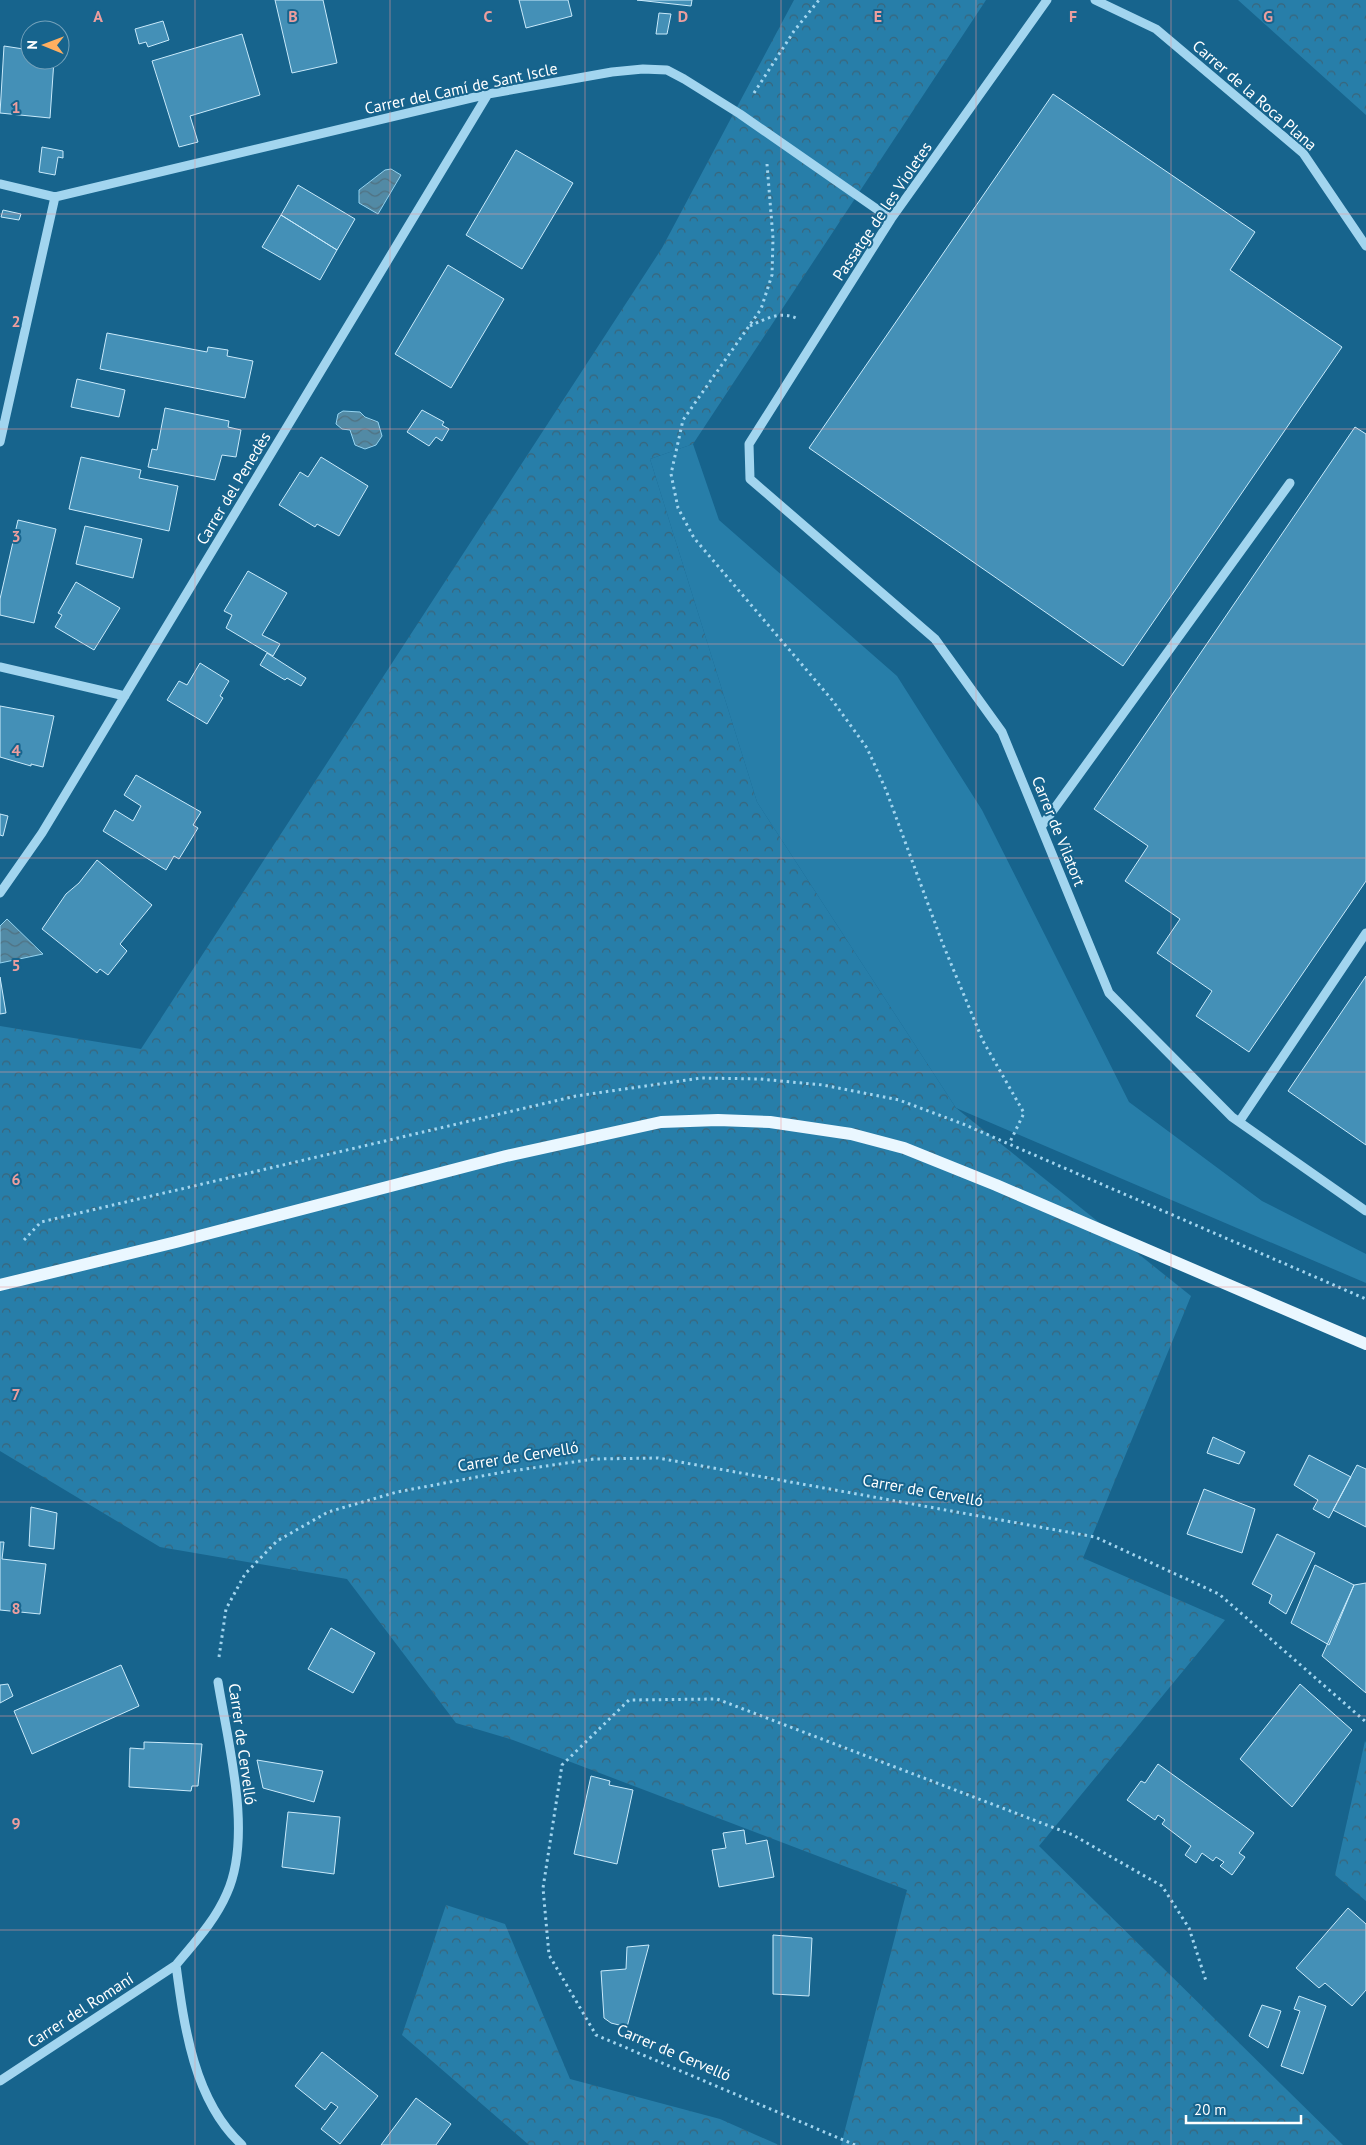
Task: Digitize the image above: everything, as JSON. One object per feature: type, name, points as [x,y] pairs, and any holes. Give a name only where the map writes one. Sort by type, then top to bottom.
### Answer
[{"type":"main road","points":[[0,1285],[176,1242],[506,1156],[661,1122],[718,1120],[770,1122],[851,1134],[904,1148],[996,1184],[1366,1344]]},
{"type":"street","name":"Passatge de les Violetes","points":[[749,444],[891,219],[1047,0]]},
{"type":"street","name":"Carrer de la Roca Plana","points":[[1095,0],[1156,29],[1304,153],[1366,246]]},
{"type":"street","name":"Carrer del Camí de Sant Iscle","points":[[0,184],[55,198],[488,94],[612,72],[643,69],[667,70],[740,114],[891,219]]},
{"type":"street","name":"Carrer del Penedès","points":[[0,893],[42,834],[488,94]]},
{"type":"street","points":[[0,442],[55,198]]},
{"type":"street","name":"Carrer de Vilatort","points":[[749,444],[750,479],[935,639],[1002,732],[1109,993],[1232,1117],[1366,1210]]},
{"type":"street","points":[[1041,827],[1290,483]]},
{"type":"street","points":[[0,667],[125,696]]},
{"type":"street","points":[[1239,1122],[1366,933]]},
{"type":"street","name":"Carrer de Cervelló","points":[[176,1964],[211,1923],[228,1893],[236,1865],[240,1830],[218,1682]]},
{"type":"street","points":[[176,1964],[183,2015],[194,2058],[214,2110],[242,2145]]},
{"type":"street","name":"Carrer del Romaní","points":[[0,2081],[176,1964]]},
{"type":"path","points":[[740,114],[794,31],[819,0]]},
{"type":"path","points":[[764,132],[773,238],[772,275],[761,309],[683,420],[671,474],[678,508],[694,538],[833,701],[867,748],[886,790],[942,942],[983,1041],[1024,1113],[1009,1144]]},
{"type":"path","points":[[749,326],[770,316],[791,316],[819,333]]},
{"type":"path","points":[[24,1240],[41,1222],[51,1219],[576,1096],[701,1078],[760,1078],[823,1085],[899,1100],[1009,1144],[1366,1299]]},
{"type":"path","name":"Carrer de Cervelló","points":[[218,1682],[219,1645],[226,1609],[245,1574],[277,1541],[328,1512],[397,1492],[498,1473],[594,1459],[658,1458],[1095,1537],[1219,1594],[1366,1722]]},
{"type":"path","name":"Carrer de Cervelló","points":[[854,2145],[596,2035],[549,1955],[543,1888],[562,1765],[629,1700],[717,1699],[1074,1835],[1162,1886],[1189,1928],[1206,1981]]},
{"type":"green space","points":[[794,0],[986,0],[693,444],[650,459],[757,802],[956,1108],[1191,1296],[1083,1558],[1225,1620],[1039,1846],[1343,2145],[841,2145],[907,1890],[513,1740],[456,1723],[347,1579],[160,1547],[0,1451],[0,1026],[141,1049],[662,248]]},
{"type":"green space","points":[[1238,0],[1366,0],[1366,115]]},
{"type":"green space","points":[[693,444],[719,520],[897,676],[982,810],[1129,1102],[1262,1201],[1366,1254],[1366,1283],[956,1108],[757,802],[650,459]]},
{"type":"green space","points":[[1365,1741],[1366,1743],[1366,1901],[1335,1875]]},
{"type":"green space","points":[[446,1905],[505,1924],[570,2079],[720,2119],[779,2145],[529,2145],[402,2035]]},
{"type":"water","points":[[391,169],[401,175],[378,214],[359,203],[359,190],[385,170]]},
{"type":"water","points":[[343,411],[360,412],[365,417],[378,422],[382,436],[376,445],[365,449],[355,445],[350,430],[342,429],[336,424],[338,414]]},
{"type":"water","points":[[7,919],[43,954],[0,963],[0,926]]},
{"type":"building","points":[[275,0],[323,0],[337,63],[292,73]]},
{"type":"building","points":[[519,0],[568,0],[572,16],[526,28]]},
{"type":"building","points":[[637,0],[692,0],[691,6]]},
{"type":"building","points":[[659,13],[671,14],[667,34],[656,34]]},
{"type":"building","points":[[163,21],[169,40],[148,47],[146,42],[139,44],[135,29]]},
{"type":"building","points":[[242,34],[260,95],[190,116],[198,142],[179,147],[152,61]]},
{"type":"building","points":[[4,46],[20,48],[20,70],[53,70],[50,118],[0,113]]},
{"type":"building","points":[[1053,94],[1255,232],[1230,270],[1342,347],[1123,666],[809,448]]},
{"type":"building","points":[[42,147],[63,151],[63,158],[58,157],[55,175],[39,172]]},
{"type":"building","points":[[516,150],[573,183],[522,269],[466,235]]},
{"type":"building","points":[[298,185],[355,219],[337,250],[281,215]]},
{"type":"building","points":[[3,210],[21,214],[19,220],[1,217]]},
{"type":"building","points":[[281,215],[337,250],[320,280],[262,247]]},
{"type":"building","points":[[448,265],[504,299],[451,388],[395,354]]},
{"type":"building","points":[[107,333],[207,352],[208,347],[228,350],[227,356],[253,361],[245,398],[100,369]]},
{"type":"building","points":[[77,379],[125,390],[119,417],[71,407]]},
{"type":"building","points":[[165,408],[229,421],[228,427],[241,430],[236,457],[222,455],[215,480],[148,467],[152,449],[157,450]]},
{"type":"building","points":[[422,410],[444,422],[442,425],[449,429],[442,441],[436,437],[429,446],[407,432]]},
{"type":"building","points":[[1355,427],[1366,434],[1366,881],[1249,1052],[1196,1016],[1212,991],[1157,953],[1180,919],[1125,881],[1148,846],[1094,809]]},
{"type":"building","points":[[81,457],[141,470],[139,478],[178,486],[169,531],[69,509]]},
{"type":"building","points":[[321,457],[368,486],[339,536],[317,524],[315,527],[279,505],[300,472],[308,477]]},
{"type":"building","points":[[18,520],[56,529],[34,623],[0,615],[0,599]]},
{"type":"building","points":[[85,526],[142,539],[133,578],[76,564]]},
{"type":"building","points":[[248,571],[287,593],[262,635],[280,644],[273,656],[226,628],[232,615],[224,611]]},
{"type":"building","points":[[76,582],[120,608],[94,650],[55,627],[62,615],[58,613]]},
{"type":"building","points":[[267,653],[306,678],[301,686],[287,678],[285,680],[260,665]]},
{"type":"building","points":[[200,663],[229,681],[220,696],[223,698],[207,724],[167,700],[179,681],[187,685]]},
{"type":"building","points":[[0,706],[54,716],[43,767],[31,764],[31,766],[0,757]]},
{"type":"building","points":[[136,775],[201,812],[193,825],[198,828],[179,859],[174,856],[166,870],[103,831],[115,810],[133,821],[141,806],[124,795]]},
{"type":"building","points":[[0,814],[8,816],[3,836],[0,835]]},
{"type":"building","points":[[97,860],[152,905],[120,944],[127,951],[108,975],[100,969],[97,973],[42,929],[66,894],[79,883]]},
{"type":"building","points":[[1366,976],[1366,1145],[1288,1091]]},
{"type":"building","points":[[0,977],[6,1013],[0,1014]]},
{"type":"building","points":[[1213,1437],[1245,1452],[1239,1464],[1207,1453]]},
{"type":"building","points":[[1309,1455],[1351,1477],[1329,1518],[1313,1509],[1318,1500],[1294,1485]]},
{"type":"building","points":[[1357,1465],[1366,1469],[1366,1527],[1333,1510]]},
{"type":"building","points":[[1204,1489],[1255,1509],[1242,1553],[1187,1534]]},
{"type":"building","points":[[31,1507],[57,1513],[54,1549],[29,1546]]},
{"type":"building","points":[[1277,1534],[1315,1553],[1286,1614],[1269,1603],[1272,1595],[1252,1584]]},
{"type":"building","points":[[0,1542],[4,1542],[2,1559],[46,1564],[40,1614],[0,1610]]},
{"type":"building","points":[[1315,1565],[1354,1585],[1329,1645],[1291,1623]]},
{"type":"building","points":[[1366,1583],[1366,1693],[1322,1656],[1354,1585]]},
{"type":"building","points":[[331,1628],[375,1653],[353,1693],[308,1669]]},
{"type":"building","points":[[121,1665],[139,1706],[32,1754],[14,1711]]},
{"type":"building","points":[[8,1684],[13,1696],[0,1703],[0,1685]]},
{"type":"building","points":[[1300,1684],[1352,1730],[1292,1807],[1240,1759]]},
{"type":"building","points":[[144,1742],[202,1744],[198,1786],[192,1786],[191,1791],[129,1787],[130,1748],[144,1749]]},
{"type":"building","points":[[257,1760],[323,1771],[314,1802],[263,1788]]},
{"type":"building","points":[[1158,1764],[1254,1833],[1239,1853],[1245,1857],[1232,1875],[1220,1866],[1224,1862],[1216,1857],[1213,1861],[1202,1853],[1196,1863],[1185,1855],[1191,1846],[1162,1824],[1165,1820],[1158,1815],[1155,1820],[1127,1800],[1141,1781],[1145,1783]]},
{"type":"building","points":[[591,1776],[610,1781],[609,1785],[633,1790],[617,1864],[574,1854]]},
{"type":"building","points":[[288,1812],[340,1817],[334,1874],[282,1867]]},
{"type":"building","points":[[744,1830],[746,1844],[767,1840],[774,1877],[719,1887],[712,1850],[726,1848],[723,1833]]},
{"type":"building","points":[[1348,1908],[1366,1924],[1366,1990],[1352,2006],[1325,1983],[1319,1988],[1296,1968]]},
{"type":"building","points":[[773,1935],[812,1938],[809,1996],[773,1994]]},
{"type":"building","points":[[649,1945],[627,2027],[611,2023],[604,2018],[601,1971],[626,1969],[627,1947]]},
{"type":"building","points":[[1299,1996],[1326,2006],[1303,2074],[1281,2066],[1300,2011],[1294,2009]]},
{"type":"building","points":[[1262,2005],[1281,2011],[1268,2048],[1249,2036]]},
{"type":"building","points":[[322,2052],[378,2096],[340,2144],[321,2129],[338,2107],[331,2102],[325,2110],[295,2086]]},
{"type":"building","points":[[416,2098],[451,2124],[436,2145],[381,2145]]}]
